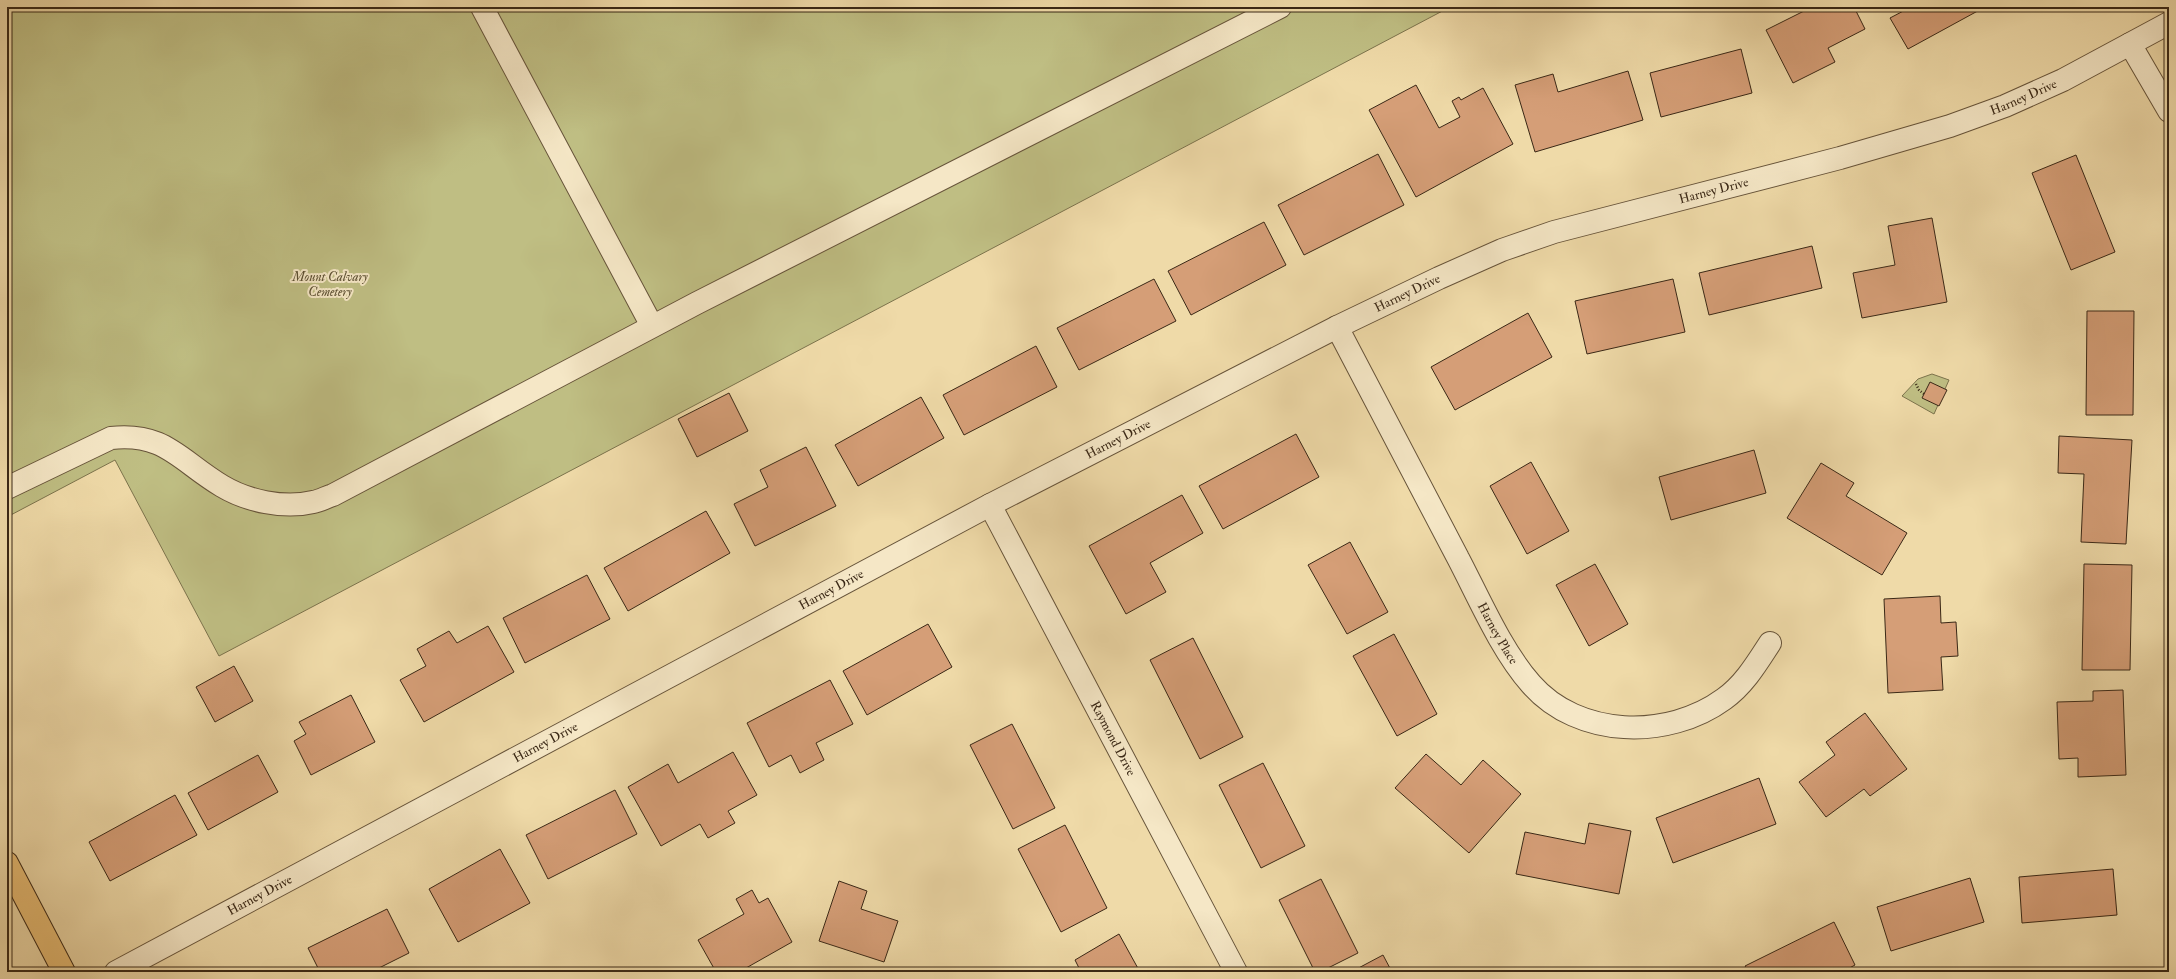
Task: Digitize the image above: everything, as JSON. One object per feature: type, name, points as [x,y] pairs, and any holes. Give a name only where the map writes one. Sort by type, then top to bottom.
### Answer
[{"type":"main road","points":[[7,862],[64,972]]},
{"type":"street","points":[[482,7],[652,326]]},
{"type":"street","points":[[7,488],[111,438],[125,437],[157,442],[173,451],[222,486],[248,498],[276,503],[313,502],[356,484],[652,326],[1280,7]]},
{"type":"street","name":"Harney Drive","points":[[116,972],[990,505],[1337,327],[1502,250],[1554,232],[1847,156],[1950,126],[2005,106],[2063,80],[2169,22]]},
{"type":"street","points":[[2130,44],[2169,111]]},
{"type":"street","name":"Harney Place","points":[[1337,327],[1494,627],[1531,684],[1554,704],[1579,718],[1601,724],[1632,728],[1660,727],[1691,718],[1724,699],[1749,675],[1770,644]]},
{"type":"street","name":"Raymond Drive","points":[[990,505],[1236,972]]},
{"type":"path","points":[[1916,384],[1919,390],[1924,394]]},
{"type":"green space","name":"Mount Calvary Cemetery","points":[[7,7],[1450,7],[219,656],[115,460],[7,517]]},
{"type":"green space","points":[[1932,374],[1949,380],[1934,414],[1902,396],[1918,379]]},
{"type":"building","points":[[1812,7],[1854,7],[1865,29],[1828,48],[1835,62],[1793,83],[1766,30]]},
{"type":"building","points":[[1911,7],[1985,7],[1908,49],[1890,18]]},
{"type":"building","points":[[1741,49],[1752,93],[1661,117],[1650,73]]},
{"type":"building","points":[[1628,71],[1643,120],[1535,152],[1515,85],[1553,74],[1558,92]]},
{"type":"building","points":[[1416,85],[1439,128],[1460,117],[1452,101],[1459,97],[1461,100],[1483,88],[1513,144],[1416,197],[1369,110]]},
{"type":"building","points":[[1378,154],[1404,205],[1304,255],[1278,205]]},
{"type":"building","points":[[2076,155],[2115,252],[2071,270],[2032,173]]},
{"type":"building","points":[[1932,218],[1947,302],[1862,318],[1853,273],[1895,265],[1888,226]]},
{"type":"building","points":[[1264,222],[1286,265],[1191,315],[1168,271]]},
{"type":"building","points":[[1812,246],[1822,288],[1709,315],[1699,273]]},
{"type":"building","points":[[1154,279],[1176,321],[1079,370],[1057,328]]},
{"type":"building","points":[[1673,279],[1685,332],[1587,354],[1575,301]]},
{"type":"building","points":[[2087,311],[2134,311],[2133,415],[2086,415]]},
{"type":"building","points":[[1528,313],[1552,357],[1455,410],[1431,367]]},
{"type":"building","points":[[1036,346],[1057,387],[964,435],[943,395]]},
{"type":"building","points":[[1930,382],[1947,390],[1939,406],[1922,398]]},
{"type":"building","points":[[729,393],[748,431],[697,457],[678,419]]},
{"type":"building","points":[[921,397],[944,438],[858,486],[835,445]]},
{"type":"building","points":[[1296,434],[1319,477],[1223,529],[1199,486]]},
{"type":"building","points":[[2059,436],[2132,440],[2126,544],[2081,542],[2084,474],[2058,473]]},
{"type":"building","points":[[806,447],[836,506],[755,546],[734,504],[768,487],[760,470]]},
{"type":"building","points":[[1754,450],[1766,493],[1671,520],[1659,477]]},
{"type":"building","points":[[1531,462],[1569,531],[1527,554],[1490,486]]},
{"type":"building","points":[[1821,463],[1854,483],[1846,496],[1907,533],[1882,575],[1787,518]]},
{"type":"building","points":[[1182,495],[1203,533],[1150,563],[1166,592],[1126,614],[1089,546]]},
{"type":"building","points":[[706,511],[730,553],[628,611],[604,568]]},
{"type":"building","points":[[1350,542],[1388,612],[1347,634],[1308,565]]},
{"type":"building","points":[[1595,564],[1628,624],[1589,646],[1556,585]]},
{"type":"building","points":[[2084,564],[2132,565],[2130,670],[2082,670]]},
{"type":"building","points":[[587,575],[610,619],[525,663],[503,618]]},
{"type":"building","points":[[1940,596],[1941,623],[1956,622],[1958,656],[1941,657],[1943,690],[1888,693],[1884,599]]},
{"type":"building","points":[[928,624],[952,667],[867,715],[843,671]]},
{"type":"building","points":[[488,626],[514,672],[424,722],[400,680],[426,666],[417,649],[449,631],[457,643]]},
{"type":"building","points":[[1394,634],[1437,714],[1397,736],[1353,656]]},
{"type":"building","points":[[1193,638],[1243,737],[1200,759],[1150,660]]},
{"type":"building","points":[[234,666],[253,701],[215,722],[196,687]]},
{"type":"building","points":[[830,680],[853,724],[816,743],[824,760],[800,773],[791,755],[769,767],[747,723]]},
{"type":"building","points":[[2123,690],[2126,775],[2078,777],[2078,758],[2059,759],[2057,702],[2093,701],[2093,691]]},
{"type":"building","points":[[351,695],[375,742],[311,775],[294,741],[306,734],[299,722]]},
{"type":"building","points":[[1865,713],[1907,769],[1870,796],[1864,789],[1826,817],[1799,782],[1835,755],[1826,742]]},
{"type":"building","points":[[1012,724],[1055,808],[1013,829],[970,745]]},
{"type":"building","points":[[733,752],[757,795],[728,811],[735,823],[708,838],[700,824],[661,846],[628,787],[668,764],[678,783]]},
{"type":"building","points":[[1426,754],[1461,785],[1483,760],[1521,794],[1469,853],[1395,788]]},
{"type":"building","points":[[258,755],[278,792],[208,830],[188,793]]},
{"type":"building","points":[[1263,763],[1305,846],[1261,868],[1219,785]]},
{"type":"building","points":[[1759,778],[1776,824],[1673,863],[1656,818]]},
{"type":"building","points":[[615,790],[637,834],[548,879],[526,835]]},
{"type":"building","points":[[175,795],[197,835],[110,881],[89,842]]},
{"type":"building","points":[[1589,823],[1631,831],[1619,894],[1516,874],[1525,832],[1585,844]]},
{"type":"building","points":[[1065,825],[1107,908],[1061,932],[1018,849]]},
{"type":"building","points":[[500,849],[530,903],[458,942],[429,889]]},
{"type":"building","points":[[2113,869],[2117,915],[2022,923],[2019,877]]},
{"type":"building","points":[[1970,878],[1984,922],[1891,951],[1877,907]]},
{"type":"building","points":[[1321,879],[1358,953],[1320,972],[1315,972],[1279,900]]},
{"type":"building","points":[[839,881],[867,891],[861,909],[898,921],[884,962],[819,941]]},
{"type":"building","points":[[752,890],[759,903],[768,898],[792,942],[739,972],[716,972],[698,940],[744,914],[736,899]]},
{"type":"building","points":[[387,909],[409,953],[371,972],[320,972],[308,948]]},
{"type":"building","points":[[1834,922],[1855,965],[1842,972],[1749,972],[1745,966]]},
{"type":"building","points":[[1119,934],[1140,972],[1081,972],[1075,960]]},
{"type":"building","points":[[1383,955],[1392,972],[1351,972]]}]
